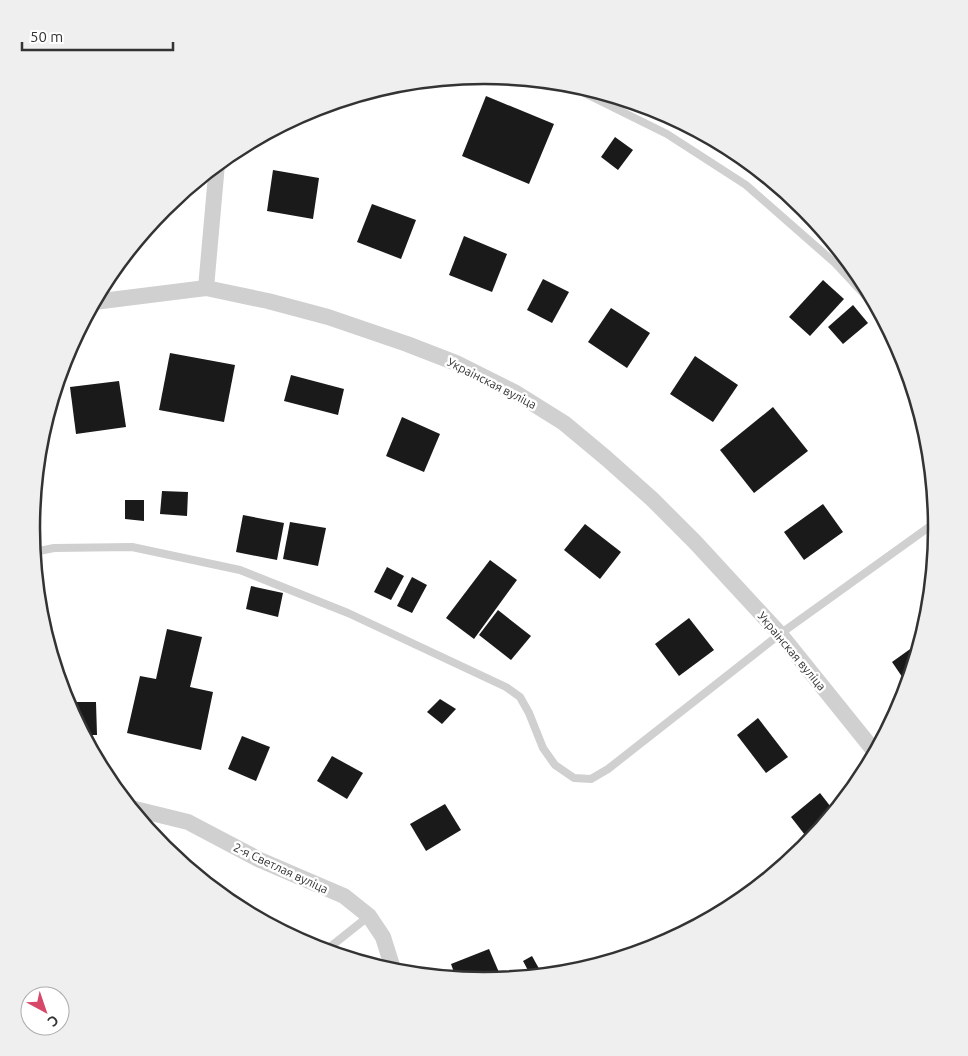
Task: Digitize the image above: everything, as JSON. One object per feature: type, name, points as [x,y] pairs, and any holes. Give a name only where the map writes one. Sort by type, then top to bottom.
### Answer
[{"type":"street","points":[[206,288],[216,174]]},
{"type":"street","name":"Украінская вуліца","points":[[102,301],[206,288],[268,301],[328,317],[456,362],[516,392],[564,422],[652,499],[695,542],[780,634],[871,747]]},
{"type":"street","name":"2-я Светлая вуліца","points":[[142,811],[188,822],[260,860],[344,896],[369,916],[384,937],[391,962]]},
{"type":"lane","points":[[594,98],[667,134],[746,185],[835,263],[856,285]]},
{"type":"lane","points":[[41,551],[54,548],[132,547],[240,570],[348,614],[506,687],[520,697],[529,713],[543,748],[555,765],[574,778],[591,779],[608,768],[780,634],[928,528]]},
{"type":"lane","points":[[333,945],[369,916]]},
{"type":"building","points":[[486,96],[554,124],[529,184],[462,156]]},
{"type":"building","points":[[615,137],[633,150],[618,170],[601,157]]},
{"type":"building","points":[[273,170],[319,178],[313,219],[267,211]]},
{"type":"building","points":[[372,204],[416,220],[401,259],[357,242]]},
{"type":"building","points":[[464,236],[507,254],[492,292],[449,275]]},
{"type":"building","points":[[543,279],[569,292],[552,323],[527,310]]},
{"type":"building","points":[[823,280],[844,299],[810,336],[789,317]]},
{"type":"building","points":[[853,305],[868,323],[843,344],[828,327]]},
{"type":"building","points":[[611,308],[650,333],[627,368],[588,342]]},
{"type":"building","points":[[170,353],[235,365],[224,422],[159,410]]},
{"type":"building","points":[[695,356],[738,385],[713,422],[670,394]]},
{"type":"building","points":[[291,375],[344,389],[338,415],[284,401]]},
{"type":"building","points":[[119,381],[126,427],[76,434],[70,387]]},
{"type":"building","points":[[773,407],[808,451],[754,493],[720,450]]},
{"type":"building","points":[[402,417],[440,434],[424,472],[386,456]]},
{"type":"building","points":[[162,491],[188,492],[187,516],[160,514]]},
{"type":"building","points":[[125,500],[144,500],[144,521],[125,519]]},
{"type":"building","points":[[823,504],[843,532],[804,560],[784,532]]},
{"type":"building","points":[[243,515],[284,523],[277,560],[236,552]]},
{"type":"building","points":[[290,522],[326,528],[318,566],[283,559]]},
{"type":"building","points":[[585,524],[621,552],[600,579],[564,550]]},
{"type":"building","points":[[490,560],[517,580],[474,639],[446,618]]},
{"type":"building","points":[[387,567],[404,576],[391,600],[374,592]]},
{"type":"building","points":[[412,577],[427,585],[412,613],[397,606]]},
{"type":"building","points":[[251,586],[283,593],[278,617],[246,609]]},
{"type":"building","points":[[498,610],[531,636],[511,660],[479,635]]},
{"type":"building","points":[[689,618],[714,650],[679,676],[655,644]]},
{"type":"building","points":[[167,629],[202,637],[190,687],[213,692],[201,750],[127,733],[140,676],[156,679]]},
{"type":"building","points":[[911,648],[902,677],[892,662]]},
{"type":"building","points":[[440,699],[456,709],[442,724],[427,712]]},
{"type":"building","points":[[76,702],[96,702],[97,735],[92,735]]},
{"type":"building","points":[[758,718],[788,757],[766,773],[737,735]]},
{"type":"building","points":[[242,736],[270,747],[256,781],[228,769]]},
{"type":"building","points":[[332,756],[363,773],[347,799],[317,781]]},
{"type":"building","points":[[820,793],[830,806],[805,835],[791,817]]},
{"type":"building","points":[[445,804],[461,830],[426,851],[410,824]]},
{"type":"building","points":[[489,949],[499,971],[453,971],[451,964]]},
{"type":"building","points":[[532,956],[539,968],[528,969],[523,961]]}]
